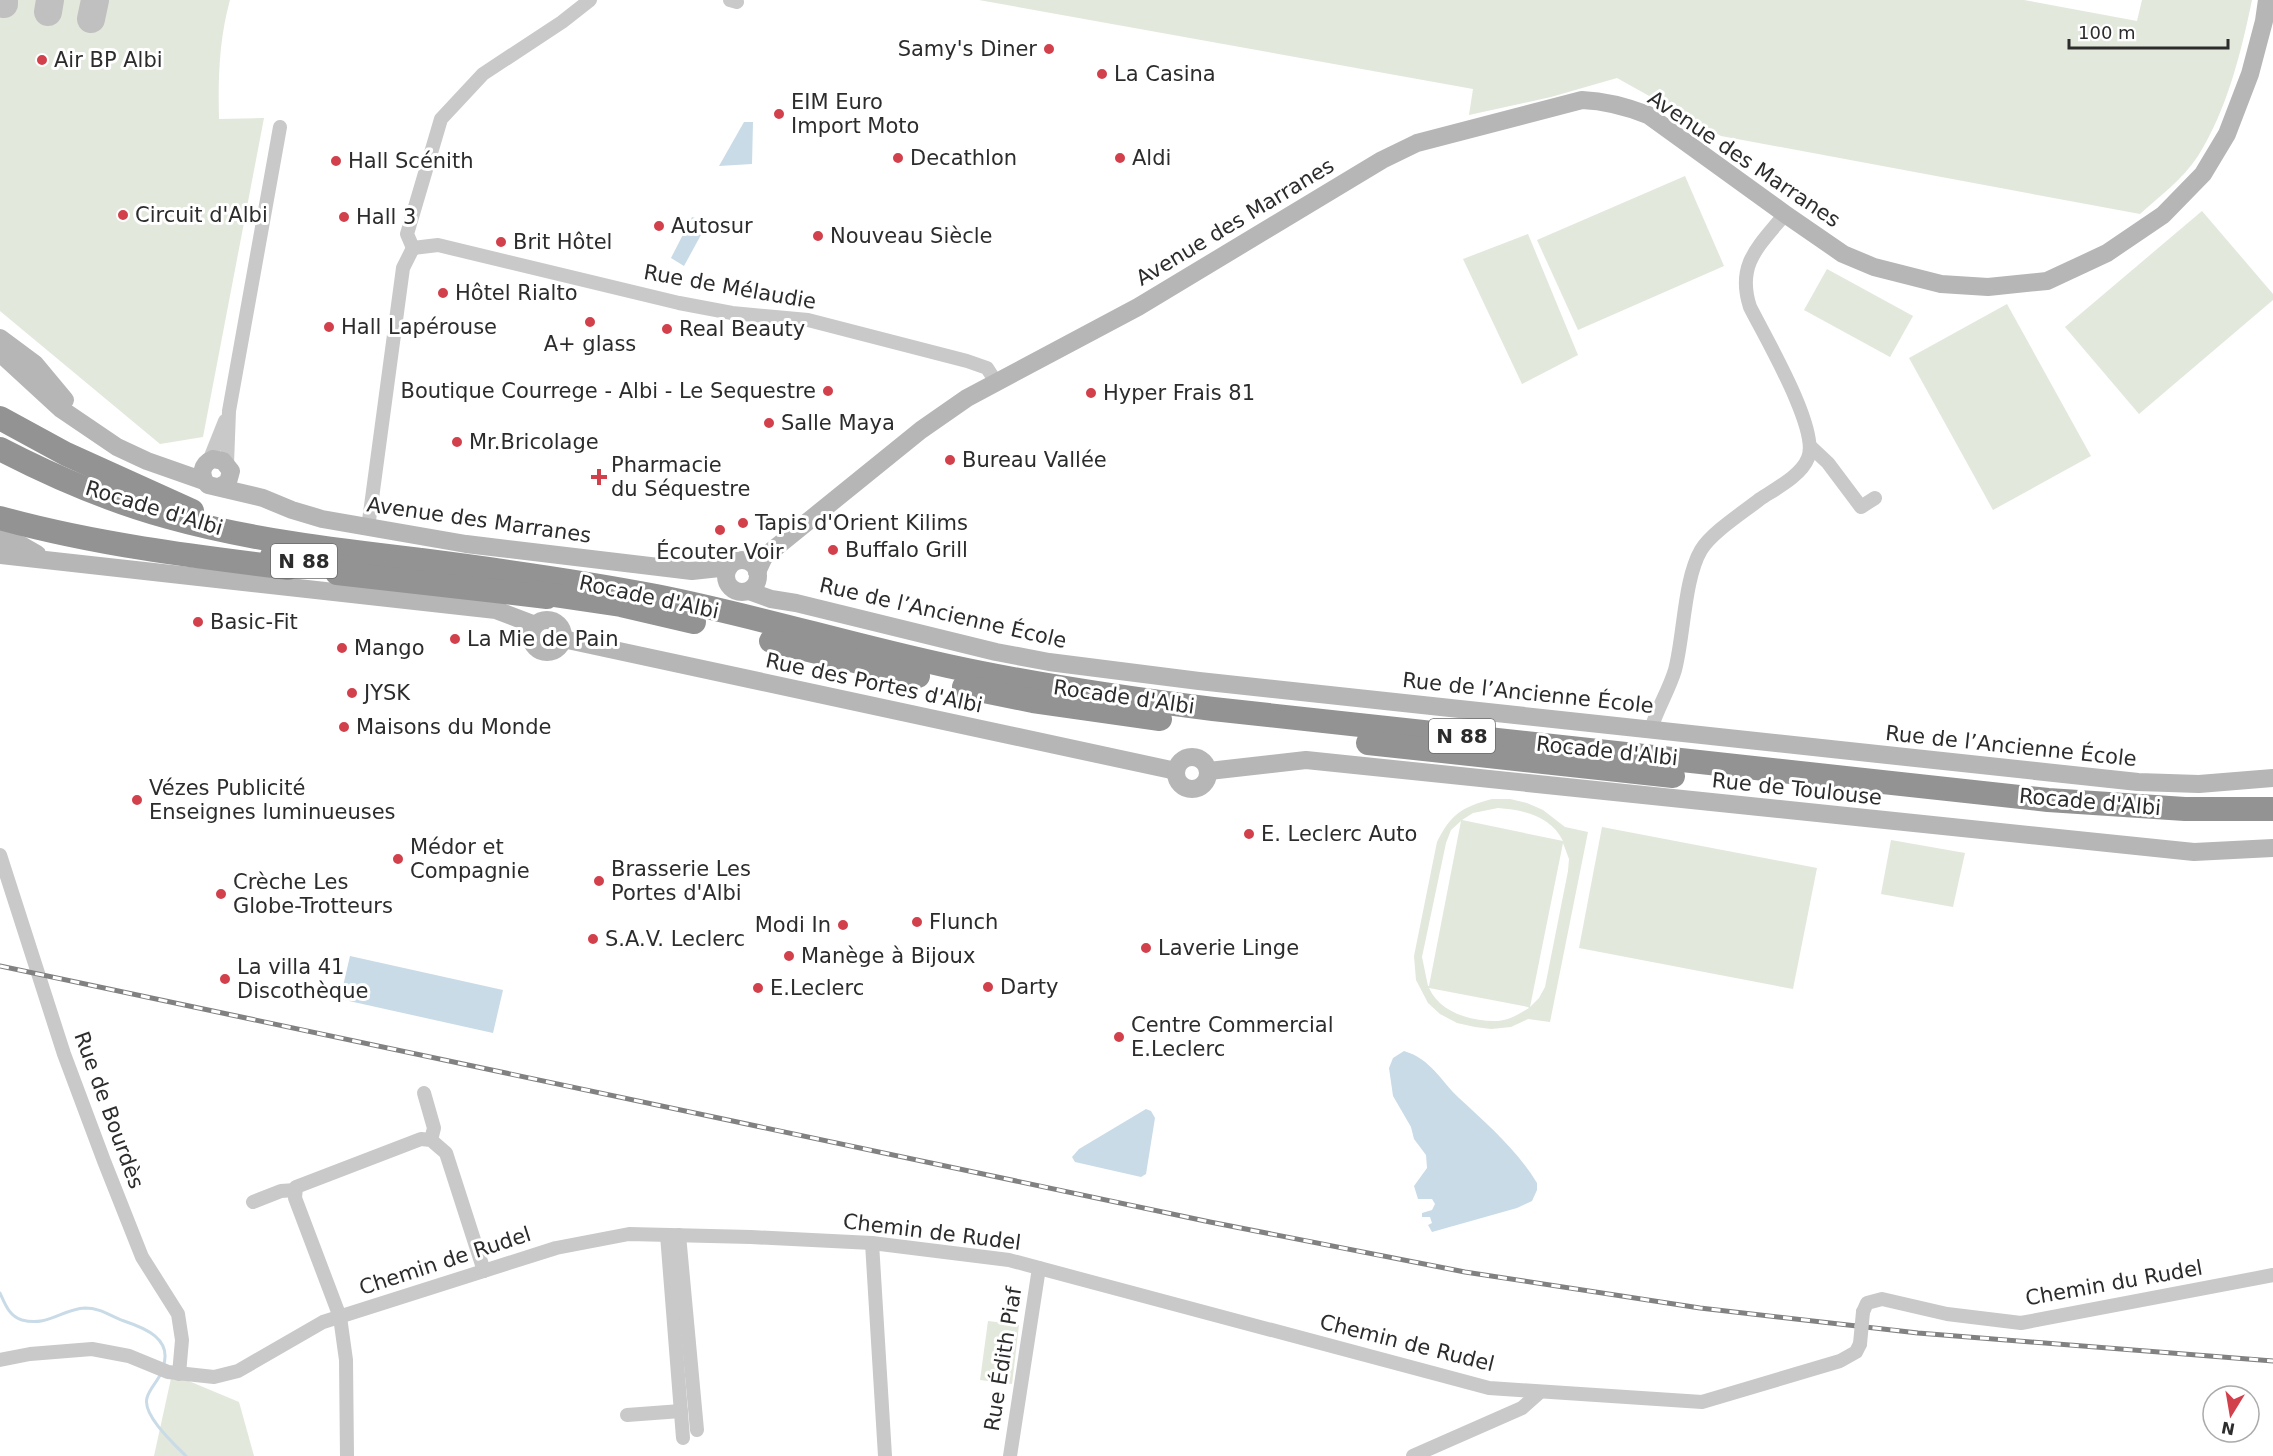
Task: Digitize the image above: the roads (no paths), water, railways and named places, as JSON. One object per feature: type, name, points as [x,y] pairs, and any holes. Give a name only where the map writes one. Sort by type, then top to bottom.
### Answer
[{"type":"highway","points":[[0,418],[66,454],[192,511],[236,525],[283,533],[369,554]]},
{"type":"highway","name":"Rocade d'Albi","points":[[0,449],[72,483],[166,517],[213,528],[369,554],[561,579],[660,597],[947,666],[1035,684],[1213,709],[2048,800],[2185,810],[2273,809]]},
{"type":"highway","name":"Rocade d'Albi","points":[[0,466],[88,507],[159,531],[204,543],[314,563],[621,605],[947,683],[1033,701],[1122,715],[2035,814],[2186,826],[2273,825]]},
{"type":"highway","points":[[0,518],[48,532],[117,545],[285,567],[621,605]]},
{"type":"street","points":[[368,528],[403,268],[413,248],[407,234],[441,119],[483,74],[562,22],[590,0]]},
{"type":"street","name":"Avenue des Marranes","points":[[692,571],[721,581],[730,587],[726,577],[750,571],[921,430],[967,398],[1138,307],[1333,188],[1417,142],[1582,100],[1603,101],[1648,115],[1843,254],[1874,267],[1941,284],[1988,287],[2047,281],[2107,253],[2163,215],[2203,174],[2227,134],[2250,74],[2267,0]]},
{"type":"street","points":[[216,471],[229,411],[280,127]]},
{"type":"street","points":[[1651,729],[1675,670],[1693,569],[1702,549],[1729,523],[1796,473],[1808,460],[1811,447],[1800,407],[1744,291],[1748,263],[1785,214]]},
{"type":"street","name":"Rue de Mélaudie","points":[[413,248],[438,245],[732,314],[808,320],[967,360],[987,368],[996,382]]},
{"type":"street","name":"Avenue des Marranes","points":[[0,338],[35,364],[87,427]]},
{"type":"street","name":"Avenue des Marranes","points":[[0,352],[61,409],[117,447],[147,461],[216,471],[263,498],[292,510],[368,528],[477,545],[692,571],[750,571]]},
{"type":"street","points":[[1811,447],[1828,463],[1861,507],[1875,498]]},
{"type":"street","points":[[0,537],[49,561]]},
{"type":"street","points":[[0,549],[9,556],[49,561],[496,610],[535,625]]},
{"type":"street","name":"Rue de l’Ancienne École","points":[[750,571],[771,599],[784,600],[996,652],[1049,662],[1199,681],[2138,783],[2199,784],[2273,778]]},
{"type":"street","points":[[544,621],[554,622],[561,629],[563,639],[554,651],[539,651],[531,639],[531,634],[535,625],[544,621]]},
{"type":"street","name":"Rue des Portes d'Albi","points":[[563,639],[1176,771],[1179,783],[1191,790],[1201,788],[1205,784],[1209,771]]},
{"type":"street","name":"Rue de Toulouse","points":[[1209,771],[1306,760],[2194,852],[2273,848]]},
{"type":"street","name":"Rue de Bourdès","points":[[0,855],[64,1054],[104,1161],[142,1257],[178,1314],[182,1340],[168,1371]]},
{"type":"street","points":[[424,1093],[434,1128],[431,1140]]},
{"type":"street","points":[[253,1202],[281,1191],[295,1190],[300,1185],[421,1139],[431,1140],[446,1153],[484,1271]]},
{"type":"street","points":[[295,1190],[295,1198],[340,1317],[346,1360],[347,1456]]},
{"type":"street","name":"Chemin de Rudel","points":[[0,1360],[30,1354],[92,1349],[129,1356],[168,1371],[214,1377],[238,1371],[323,1322],[418,1290],[556,1248],[629,1234],[673,1235],[872,1243],[1009,1260],[1489,1388],[1702,1402]]},
{"type":"street","points":[[673,1235],[683,1438]]},
{"type":"street","points":[[673,1235],[697,1430]]},
{"type":"street","points":[[872,1243],[885,1456]]},
{"type":"street","name":"Rue Édith Piaf","points":[[1010,1456],[1039,1268]]},
{"type":"street","name":"Chemin du Rudel","points":[[1702,1402],[1840,1360],[1856,1352],[1860,1344],[1863,1312],[1867,1303],[1882,1299],[1947,1314],[2021,1323],[2273,1275]]},
{"type":"street","points":[[1413,1456],[1522,1408],[1540,1392]]},
{"type":"street","points":[[627,1415],[681,1411]]},
{"type":"water","points":[[744,122],[753,122],[752,164],[719,166]]},
{"type":"water","points":[[692,217],[708,222],[684,266],[671,258]]},
{"type":"water","points":[[350,956],[503,990],[493,1033],[340,999]]},
{"type":"water","points":[[1404,1051],[1428,1065],[1520,1159],[1537,1183],[1537,1190],[1532,1201],[1517,1208],[1432,1232],[1428,1225],[1432,1223],[1430,1217],[1422,1217],[1422,1213],[1432,1210],[1435,1204],[1432,1199],[1418,1199],[1414,1186],[1427,1168],[1426,1155],[1414,1139],[1411,1127],[1393,1096],[1389,1068],[1393,1058]]},
{"type":"water","points":[[1146,1109],[1151,1111],[1155,1118],[1146,1174],[1141,1177],[1075,1162],[1072,1157],[1079,1149]]},
{"type":"waterway","points":[[0,1293],[11,1313],[22,1320],[31,1322],[47,1320],[69,1311],[91,1308],[140,1327],[161,1342],[165,1357],[163,1367]]},
{"type":"waterway","points":[[161,1373],[147,1398],[149,1413],[160,1429],[186,1456]]},
{"type":"railway","points":[[0,966],[1210,1222],[1465,1272],[1700,1308],[1918,1333],[2273,1361]]},
{"type":"place","name":"Samy's Diner","points":[[1049,49]]},
{"type":"place","name":"Air BP Albi","points":[[42,60]]},
{"type":"place","name":"La Casina","points":[[1102,74]]},
{"type":"place","name":"EIM Euro Import Moto","points":[[779,114]]},
{"type":"place","name":"Decathlon","points":[[898,158]]},
{"type":"place","name":"Aldi","points":[[1120,158]]},
{"type":"place","name":"Hall Scénith","points":[[336,161]]},
{"type":"place","name":"Circuit d'Albi","points":[[123,215]]},
{"type":"place","name":"Hall 3","points":[[344,217]]},
{"type":"place","name":"Autosur","points":[[659,226]]},
{"type":"place","name":"Nouveau Siècle","points":[[818,236]]},
{"type":"place","name":"Brit Hôtel","points":[[501,242]]},
{"type":"place","name":"Hôtel Rialto","points":[[443,293]]},
{"type":"place","name":"A+ glass","points":[[590,322]]},
{"type":"place","name":"Hall Lapérouse","points":[[329,327]]},
{"type":"place","name":"Real Beauty","points":[[667,329]]},
{"type":"place","name":"Boutique Courrege - Albi - Le Sequestre","points":[[828,391]]},
{"type":"place","name":"Hyper Frais 81","points":[[1091,393]]},
{"type":"place","name":"Salle Maya","points":[[769,423]]},
{"type":"place","name":"Mr.Bricolage","points":[[457,442]]},
{"type":"place","name":"Bureau Vallée","points":[[950,460]]},
{"type":"place","name":"Pharmacie du Séquestre","points":[[599,477]]},
{"type":"place","name":"Tapis d'Orient Kilims","points":[[743,523]]},
{"type":"place","name":"Écouter Voir","points":[[720,530]]},
{"type":"place","name":"Buffalo Grill","points":[[833,550]]},
{"type":"place","name":"Basic-Fit","points":[[198,622]]},
{"type":"place","name":"La Mie de Pain","points":[[455,639]]},
{"type":"place","name":"Mango","points":[[342,648]]},
{"type":"place","name":"JYSK","points":[[352,693]]},
{"type":"place","name":"Maisons du Monde","points":[[344,727]]},
{"type":"place","name":"Vézes Publicité Enseignes luminueuses","points":[[137,800]]},
{"type":"place","name":"E. Leclerc Auto","points":[[1249,834]]},
{"type":"place","name":"Médor et Compagnie","points":[[398,859]]},
{"type":"place","name":"Brasserie Les Portes d'Albi","points":[[599,881]]},
{"type":"place","name":"Crèche Les Globe-Trotteurs","points":[[221,894]]},
{"type":"place","name":"Flunch","points":[[917,922]]},
{"type":"place","name":"Modi In","points":[[843,925]]},
{"type":"place","name":"S.A.V. Leclerc","points":[[593,939]]},
{"type":"place","name":"Laverie Linge","points":[[1146,948]]},
{"type":"place","name":"Manège à Bijoux","points":[[789,956]]},
{"type":"place","name":"La villa 41 Discothèque","points":[[225,979]]},
{"type":"place","name":"Darty","points":[[988,987]]},
{"type":"place","name":"E.Leclerc","points":[[758,988]]},
{"type":"place","name":"Centre Commercial E.Leclerc","points":[[1119,1037]]}]
